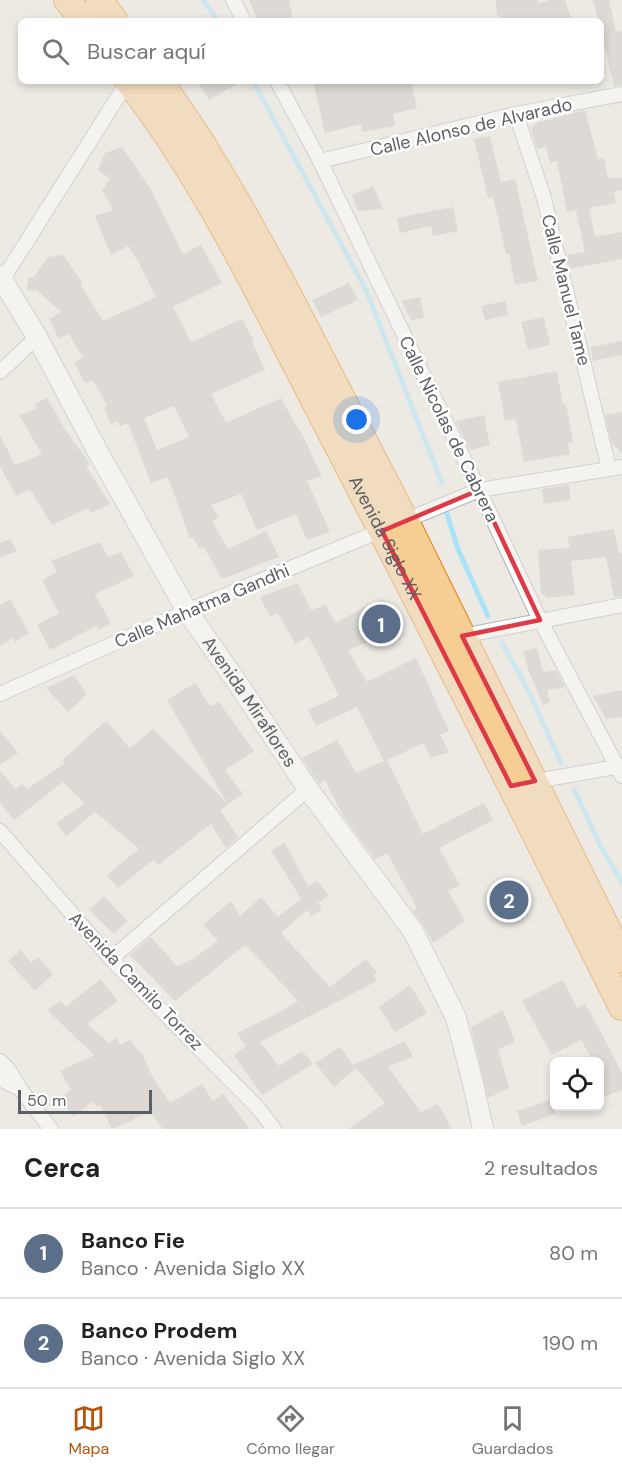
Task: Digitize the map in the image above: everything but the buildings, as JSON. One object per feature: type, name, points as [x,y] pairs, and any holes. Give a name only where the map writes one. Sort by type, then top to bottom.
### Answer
[{"type":"highway","points":[[67,0],[102,12]]},
{"type":"highway","name":"Avenida Siglo XX","points":[[130,84],[158,119],[202,190],[247,271],[382,531],[523,783],[619,947]]},
{"type":"highway","name":"Avenida Siglo XX","points":[[161,84],[200,140],[236,200],[280,279],[405,520],[462,636],[523,783],[622,1007]]},
{"type":"street","points":[[233,0],[242,18]]},
{"type":"street","points":[[2,278],[126,84]]},
{"type":"street","name":"Calle Nicolas de Cabrera","points":[[279,84],[320,161],[540,620],[620,770]]},
{"type":"street","name":"Calle Alonso de Alvarado","points":[[320,161],[516,114],[622,94]]},
{"type":"street","name":"Calle Manuel Tame","points":[[516,114],[544,198],[616,468]]},
{"type":"street","name":"Avenida Miraflores","points":[[2,278],[37,337],[187,611],[308,789],[413,932],[456,1018],[483,1129]]},
{"type":"street","points":[[0,372],[37,337]]},
{"type":"street","name":"Calle Mahatma Gandhi","points":[[0,694],[187,611],[479,490],[616,468]]},
{"type":"street","points":[[462,636],[622,605]]},
{"type":"street","points":[[523,783],[620,770]]},
{"type":"street","points":[[111,959],[308,789]]},
{"type":"street","name":"Avenida Camilo Torrez","points":[[0,831],[111,959],[258,1108],[274,1129]]},
{"type":"street","points":[[0,1061],[51,1129]]},
{"type":"street","points":[[0,1079],[20,1089]]},
{"type":"highlighted area","points":[[479,490],[540,620],[462,636],[535,781],[511,786],[382,531]]},
{"type":"waterway","points":[[203,0],[216,18]]},
{"type":"waterway","points":[[255,84],[366,290],[442,483]]},
{"type":"waterway","points":[[447,514],[458,549],[488,616]]},
{"type":"waterway","points":[[502,643],[529,692],[561,763]]},
{"type":"waterway","points":[[574,789],[602,849],[622,882]]},
{"type":"place","name":"Banco Fie","points":[[381,624]]},
{"type":"place","name":"Banco Prodem","points":[[509,900]]}]
